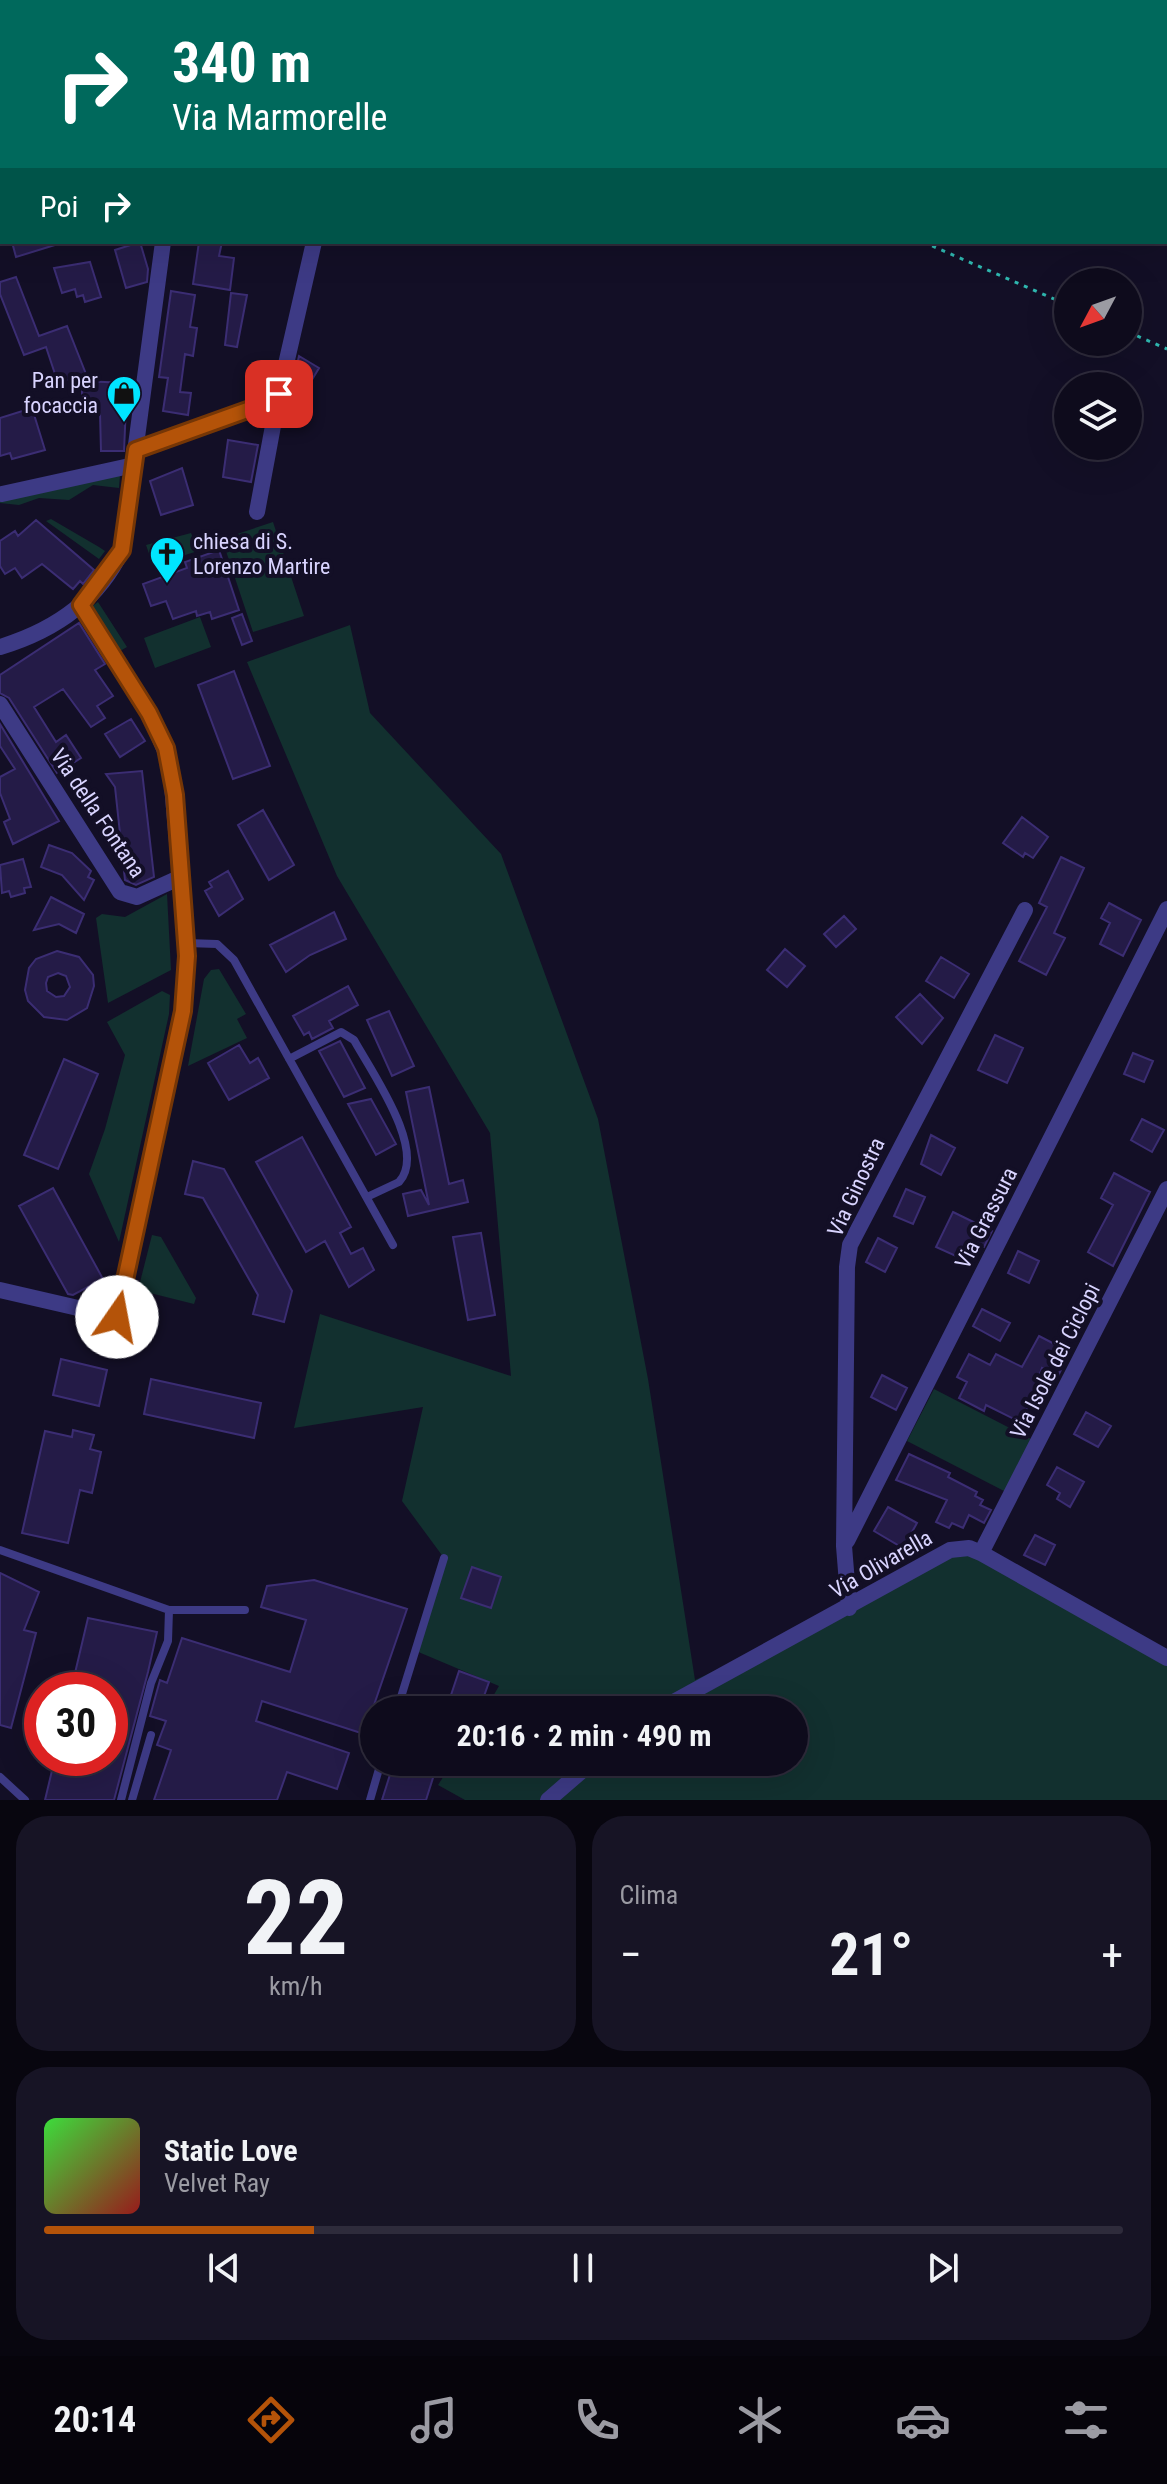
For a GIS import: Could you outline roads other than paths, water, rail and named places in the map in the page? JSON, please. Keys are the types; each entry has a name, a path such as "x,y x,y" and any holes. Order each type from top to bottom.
{"street":[{"path":"0,647 62,620 81,605 122,550 163,244"},
{"path":"257,512 278,399 314,244"},
{"path":"2,494 135,457 179,435 278,399"},
{"path":"0,1290 117,1317 183,1011 186,943 174,785 166,748 149,713 81,605"},
{"name":"Via della Fontana","path":"0,704 120,892 137,897 181,877"},
{"name":"Via Grassura","path":"844,1546 1167,909"},
{"name":"Via Ginostra","path":"849,1608 844,1546 847,1267 850,1245 1025,910"},
{"name":"Via Isole dei Ciclopi","path":"981,1553 1167,1189"},
{"name":"Via Olivarella","path":"685,1696 950,1550 969,1548 981,1553"},
{"path":"981,1553 1167,1658"},
{"path":"548,1800 576,1776"}],"lane":[{"path":"186,943 211,943 228,952 393,1245"},
{"path":"289,1059 341,1032 354,1040 400,1123 407,1162 399,1182 367,1197"},
{"path":"0,1550 169,1610 245,1610"},
{"path":"401,1696 444,1558"},
{"path":"121,1800 151,1683 168,1641 169,1610"},
{"path":"132,1800 151,1735"},
{"path":"370,1800 377,1776"},
{"path":"0,1777 25,1800"}],"place":[{"name":"Pan per focaccia","path":"124,424"},
{"name":"chiesa di S. Lorenzo Martire","path":"167,585"}]}
